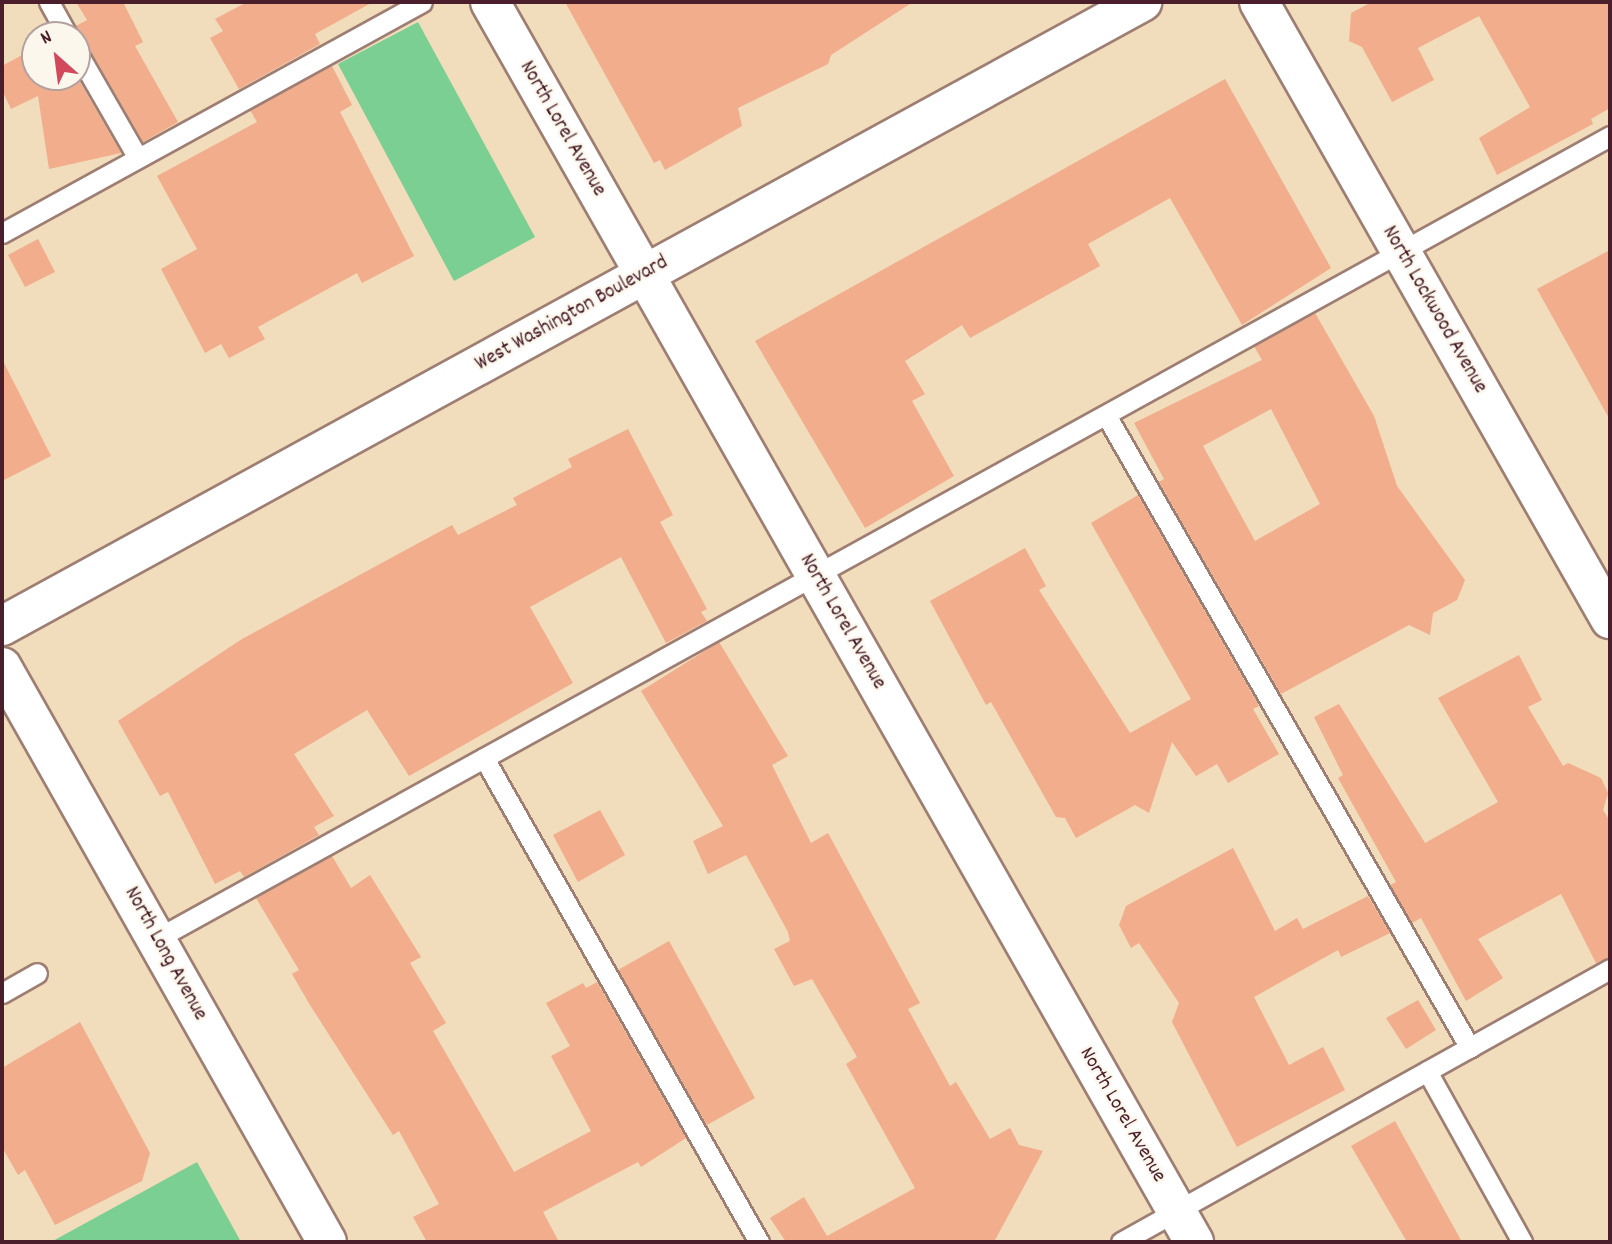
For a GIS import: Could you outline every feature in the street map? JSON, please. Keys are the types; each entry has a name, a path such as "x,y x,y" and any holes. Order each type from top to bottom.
{"street":[{"name":"North Lorel Avenue","path":"489,2 1186,1227"},
{"name":"West Washington Boulevard","path":"2,626 1142,2"},
{"name":"North Lockwood Avenue","path":"1259,2 1610,619"},
{"name":"North Long Avenue","path":"2,667 327,1242"}],"lane":[{"path":"48,2 60,21"},
{"path":"2,233 422,2"},
{"path":"91,76 138,158"},
{"path":"156,939 1610,136"},
{"path":"1106,415 1469,1048"},
{"path":"484,758 759,1242"},
{"path":"1121,1242 1186,1227 1427,1071 1610,969"},
{"path":"2,993 37,973"},
{"path":"1427,1071 1522,1242"}],"green space":[{"path":"418,22 535,237 454,281 338,64"},
{"path":"197,1162 241,1242 51,1242"}],"building":[{"path":"76,2 123,2 143,42 135,46 178,122 143,142 91,51 91,21 87,20"},
{"path":"247,2 373,2 315,34 320,44 239,89 210,38 223,31 215,19"},
{"path":"565,2 913,2 831,55 828,64 738,108 742,126 665,170 660,160 654,163"},
{"path":"1372,2 1610,2 1610,108 1591,119 1593,124 1497,175 1479,138 1530,107 1479,16 1418,48 1434,80 1392,102 1362,47 1349,41 1351,13"},
{"path":"21,56 21,91 85,91 121,153 49,169 38,96 11,109 2,90 2,66"},
{"path":"332,66 352,105 340,112 414,256 362,283 357,273 258,327 265,339 229,358 221,344 205,353 161,269 197,249 157,176 257,122 250,110"},
{"path":"1225,79 1331,268 1242,325 1170,198 1088,244 1100,266 970,338 962,325 905,361 925,394 912,401 954,476 865,528 755,341"},
{"path":"38,239 55,272 25,287 8,255"},
{"path":"1610,250 1610,420 1537,289"},
{"path":"1315,313 1374,416 1397,486 1465,580 1457,600 1433,613 1430,635 1409,625 1281,694 1159,482 1164,479 1134,423 1262,360 1254,346","holes":["1271,409 1320,504 1255,541 1203,446"]},
{"path":"2,359 51,456 2,481"},
{"path":"628,429 673,515 660,522 707,609 701,612 707,621 666,643 621,557 530,607 573,683 409,776 367,710 294,754 334,816 314,827 319,835 244,877 240,871 215,884 168,792 160,796 118,721 242,639 389,559 452,525 458,535 517,505 513,498 572,467 568,459"},
{"path":"1138,495 1259,706 1253,709 1279,754 1228,783 1217,764 1196,776 1172,742 1149,813 1135,805 1076,838 1065,818 1056,817 991,702 986,705 930,601 1025,548 1046,586 1039,590 1130,733 1191,699 1091,523"},
{"path":"719,642 788,756 772,765 811,843 828,833 920,1003 908,1009 950,1086 956,1082 990,1139 1010,1128 1019,1145 1043,1151 994,1242 786,1242 770,1218 804,1197 827,1236 915,1188 846,1064 857,1057 812,979 794,986 774,949 790,941 788,932 746,855 708,874 693,841 723,826 641,691"},
{"path":"1519,655 1542,700 1528,707 1563,766 1568,763 1601,778 1608,793 1603,810 1610,821 1610,957 1596,963 1561,894 1478,939 1503,978 1466,1001 1421,918 1412,923 1390,885 1396,882 1338,778 1343,775 1314,717 1339,704 1425,843 1498,802 1438,698"},
{"path":"600,810 625,855 578,882 553,835"},
{"path":"1233,848 1275,931 1297,918 1303,929 1368,896 1390,933 1341,957 1338,950 1254,997 1289,1065 1323,1047 1345,1090 1237,1147 1172,1022 1179,1003 1139,943 1131,948 1119,925 1126,906"},
{"path":"332,856 351,888 370,875 421,957 410,963 446,1023 433,1031 514,1172 591,1131 551,1056 570,1046 546,1003 583,983 586,988 597,982 686,1138 641,1167 638,1162 543,1212 559,1242 427,1242 413,1217 439,1204 399,1131 393,1135 310,1005 292,974 299,970 256,898"},
{"path":"669,941 755,1098 707,1125 618,970"},
{"path":"1418,1000 1436,1030 1406,1049 1386,1018"},
{"path":"80,1022 150,1153 142,1181 55,1225 25,1170 18,1175 2,1147 2,1068"},
{"path":"1395,1121 1462,1242 1407,1242 1351,1146"}]}
